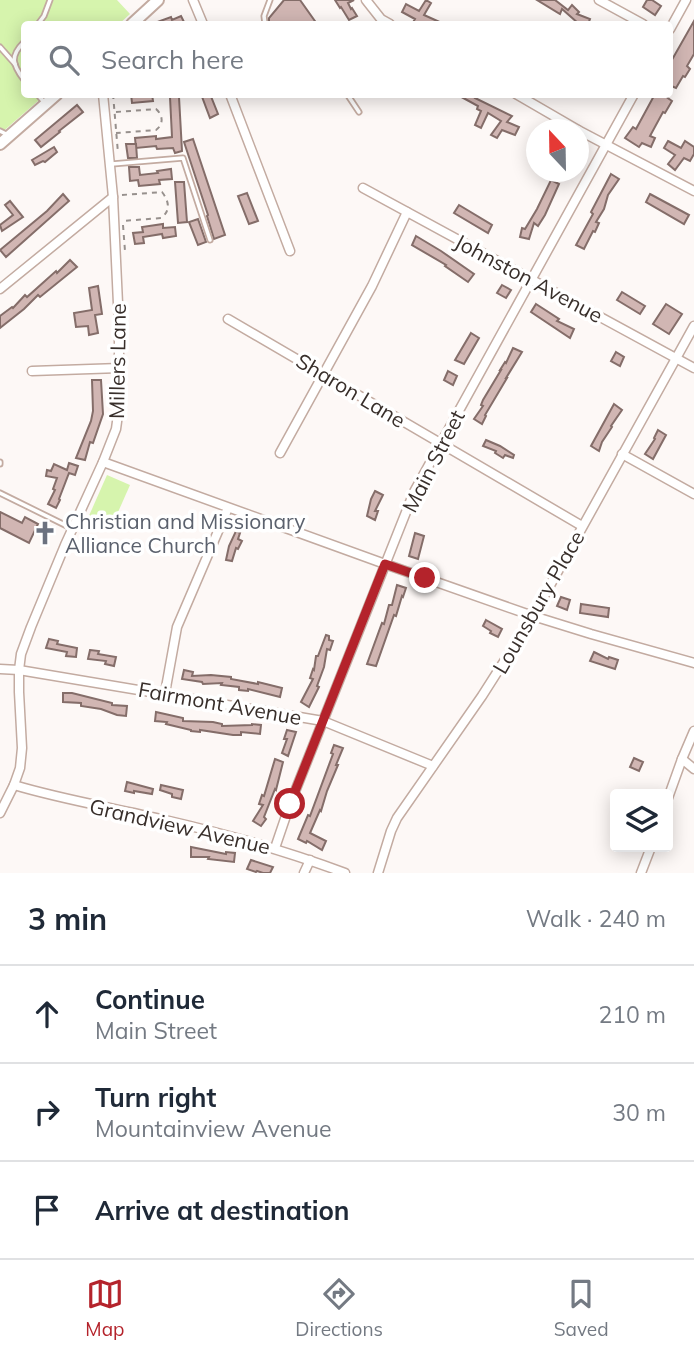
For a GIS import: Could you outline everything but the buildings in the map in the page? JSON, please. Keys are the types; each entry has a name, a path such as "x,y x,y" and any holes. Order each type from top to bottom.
{"street":[{"path":"135,21 158,0"},
{"path":"193,0 202,21"},
{"path":"366,0 385,21"},
{"path":"599,0 638,21"},
{"path":"673,24 686,0"},
{"path":"0,144 5,134 53,98"},
{"name":"Millers Lane","path":"0,813 20,768 21,654 116,429 120,368 117,196 110,164 103,98"},
{"path":"232,98 290,251"},
{"path":"523,98 559,119"},
{"name":"Main Street","path":"275,848 411,498 632,98"},
{"path":"589,136 694,191"},
{"name":"Johnston Avenue","path":"363,188 694,368"},
{"path":"0,289 117,196"},
{"path":"280,453 372,286 407,212"},
{"name":"Sharon Lane","path":"228,319 582,526"},
{"name":"Lounsbury Place","path":"379,873 397,818 482,696 533,616 694,326"},
{"path":"33,371 120,368"},
{"path":"622,454 694,494"},
{"path":"103,462 533,616 694,663"},
{"path":"165,693 177,626 228,508"},
{"name":"Fairmont Avenue","path":"0,669 165,693 323,721 433,766"},
{"path":"671,789 694,731"},
{"path":"682,759 694,769"},
{"name":"Grandview Avenue","path":"14,785 52,797 166,820 275,848 345,873"},
{"path":"641,873 649,852"},
{"path":"304,873 310,860"}],"lane":[{"path":"40,21 50,0"},
{"path":"265,21 270,0"},
{"path":"15,64 16,50 21,45"},
{"path":"0,47 21,75"},
{"path":"40,98 46,105"},
{"path":"349,98 359,112"},
{"path":"110,164 183,158 210,240"},
{"path":"0,493 72,529"}],"path":[{"path":"114,113 156,109 162,120 156,130 116,133"},
{"path":"117,196 162,192 167,197 168,210 161,218 123,221"}],"green space":[{"path":"0,0 117,0 130,14 122,21 21,21 21,98 42,98 0,134"},
{"path":"107,475 130,485 111,528 88,518"}],"place":[{"name":"Christian and Missionary Alliance Church","path":"45,533"}],"route":[{"path":"290,804 385,564 425,578"}]}
